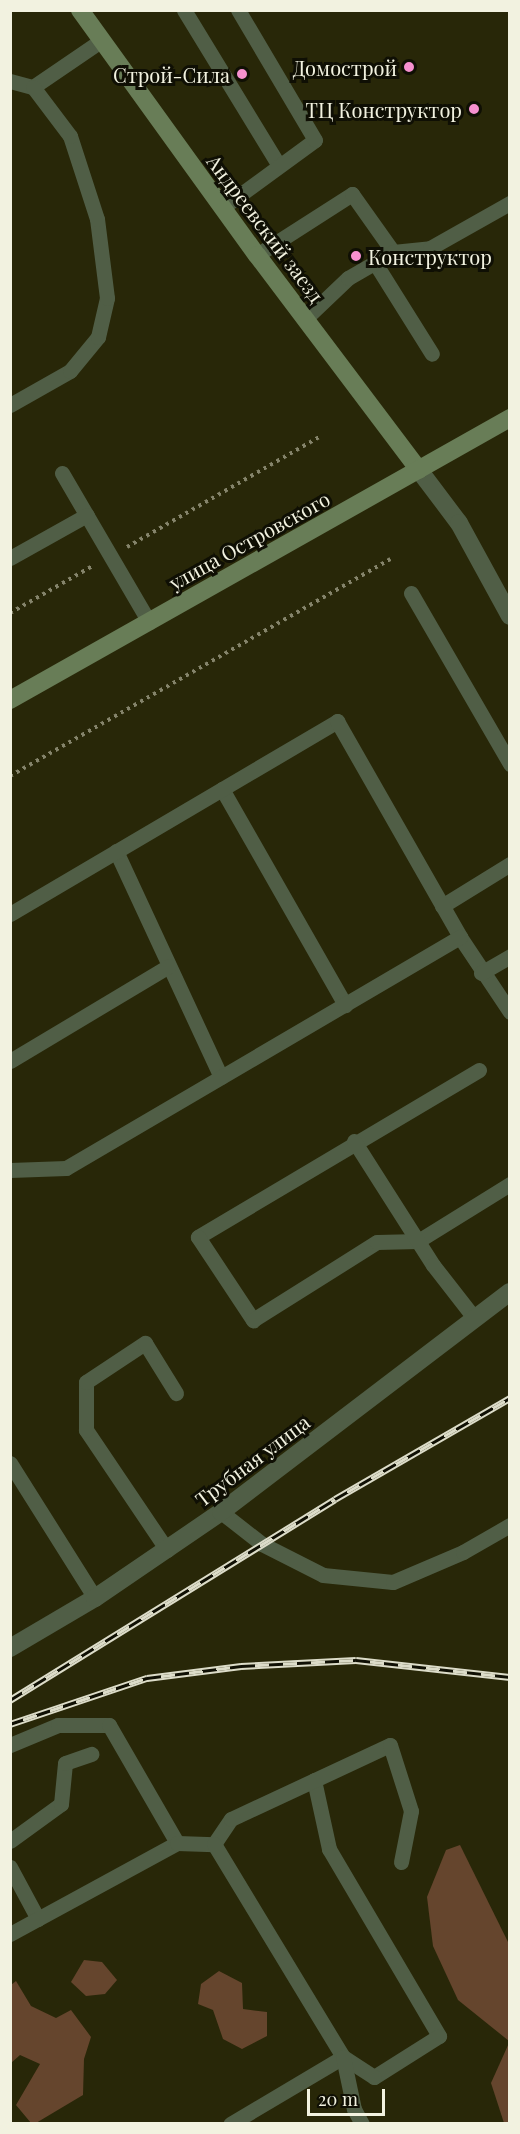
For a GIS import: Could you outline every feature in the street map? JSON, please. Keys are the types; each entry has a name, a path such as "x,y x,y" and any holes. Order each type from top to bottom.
{"street":[{"name":"Андреевский заезд","path":"81,11 222,208 419,470"},
{"name":"улица Островского","path":"10,700 510,418"},
{"path":"419,470 459,523 510,616"},
{"name":"Трубная улица","path":"10,1648 95,1598 221,1512 510,1292"}],"lane":[{"path":"184,10 278,165"},
{"path":"222,208 315,140 238,10"},
{"path":"33,87 102,40"},
{"path":"10,81 33,87 70,136 97,219 107,298 98,337 70,371 10,405"},
{"path":"257,255 352,194 393,252"},
{"path":"306,318 348,278 393,252 430,248 510,203"},
{"path":"375,263 432,354"},
{"path":"62,473 149,622"},
{"path":"10,558 87,515"},
{"path":"411,593 510,764"},
{"path":"10,914 337,721 460,938 481,973 510,1012"},
{"path":"222,789 345,1005"},
{"path":"116,851 221,1077"},
{"path":"442,906 510,864"},
{"path":"10,1170 66,1168 460,938"},
{"path":"481,973 510,956"},
{"path":"10,1061 169,966"},
{"path":"479,1070 354,1141 198,1237 253,1320 377,1242 418,1241 510,1185"},
{"path":"354,1141 418,1241 475,1319"},
{"path":"167,1550 86,1430 86,1382 145,1343 176,1393"},
{"path":"10,1463 95,1598"},
{"path":"221,1512 262,1545 323,1575 393,1582 463,1552 510,1525"},
{"path":"10,1745 58,1725 108,1725 177,1843"},
{"path":"214,1844 231,1819 390,1745 411,1811 401,1862"},
{"path":"10,1841 61,1804 65,1763 91,1754"},
{"path":"314,1780 328,1849 439,2036 374,2077 343,2057"},
{"path":"10,1934 177,1843 214,1844"},
{"path":"214,1844 343,2057 354,2109 362,2124"},
{"path":"10,1867 38,1919"},
{"path":"230,2124 343,2057"}],"path":[{"path":"10,613 319,438"},
{"path":"10,776 391,559"}],"shaded area":[{"path":"460,1845 509,1944 509,2041 458,2000 433,1946 427,1897 446,1850"},
{"path":"84,1960 102,1962 117,1980 105,1994 86,1996 71,1982"},
{"path":"219,1971 242,1983 243,2009 267,2012 267,2036 242,2049 223,2039 213,2010 198,2004 201,1984"},
{"path":"16,1981 31,2006 56,2018 71,2010 91,2037 84,2059 83,2095 36,2123 31,2123 16,2105 40,2064 20,2055 11,2063 11,1985"},
{"path":"509,2043 509,2123 504,2123 491,2083"}],"railway":[{"path":"10,1700 335,1499 510,1398"},
{"path":"10,1724 147,1678 241,1666 356,1660 510,1677"}],"place":[{"name":"Домострой","path":"409,67"},
{"name":"Строй-Сила","path":"242,74"},
{"name":"ТЦ Конструктор","path":"474,109"},
{"name":"Конструктор","path":"356,256"}]}
